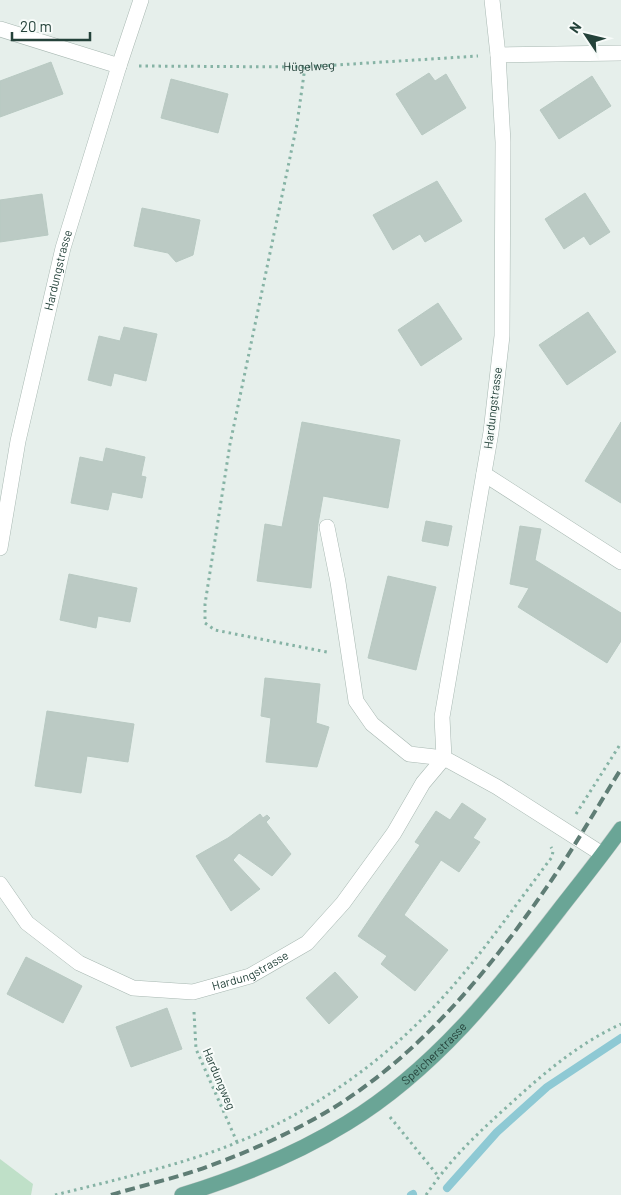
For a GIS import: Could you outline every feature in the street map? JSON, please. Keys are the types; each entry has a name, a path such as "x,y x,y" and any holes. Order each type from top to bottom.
{"main road":[{"name":"Speicherstrasse","path":"182,1195 270,1164 314,1142 379,1101 431,1058 489,998 621,829"}],"street":[{"name":"Hardungstrasse","path":"0,548 18,441 63,248 141,0"},
{"name":"Hardungstrasse","path":"0,884 27,923 79,963 133,988 193,992 250,976 307,944 344,903 394,833 423,783 444,758 442,718 491,432 502,336 502,142 498,55 492,0"},
{"path":"0,29 119,66"},
{"path":"498,55 621,53"},
{"path":"484,474 621,562"},
{"path":"327,527 338,582 356,701 372,724 409,754 444,758 497,787 602,854"}],"path":[{"name":"Hügelweg","path":"138,66 305,67 479,56"},
{"path":"305,67 297,124 230,444 205,604 205,623 215,630 330,653"},
{"path":"574,818 621,743"},
{"path":"55,1195 209,1153 285,1120 343,1086 385,1054 423,1019 467,969 552,857 551,844"},
{"name":"Hardungweg","path":"193,992 196,1049 237,1142"},
{"path":"426,1195 439,1176 467,1143 550,1067 607,1030 621,1024"},
{"path":"379,1101 439,1176"}],"green space":[{"path":"0,1159 33,1184 31,1195 0,1195"}],"building":[{"path":"51,62 63,94 0,117 0,81"},
{"path":"429,73 435,81 446,74 466,108 422,135 396,94"},
{"path":"592,76 611,106 559,139 540,110"},
{"path":"171,79 228,94 218,133 161,118"},
{"path":"437,181 462,221 425,242 420,234 393,250 373,215"},
{"path":"585,193 610,232 590,245 584,236 564,249 545,219"},
{"path":"42,194 48,235 0,242 0,200"},
{"path":"142,208 200,220 193,255 176,262 168,253 134,246"},
{"path":"438,303 462,339 421,366 398,330"},
{"path":"588,312 616,352 567,385 539,345"},
{"path":"124,327 157,334 146,381 114,373 111,386 88,380 99,336 120,341"},
{"path":"302,422 400,440 388,508 323,496 311,588 257,581 265,524 282,527"},
{"path":"621,422 621,503 585,481"},
{"path":"106,448 145,457 141,476 146,477 142,498 112,492 108,510 71,503 80,457 103,462"},
{"path":"426,521 452,526 448,546 422,541"},
{"path":"520,526 541,529 535,560 621,613 621,641 607,663 518,607 529,588 510,584"},
{"path":"69,574 137,588 130,622 98,616 96,628 60,620"},
{"path":"388,576 436,587 416,670 368,658"},
{"path":"265,678 320,684 316,723 329,727 317,767 266,762 271,718 261,716"},
{"path":"47,711 134,724 128,762 87,756 81,793 35,786"},
{"path":"462,803 486,819 473,838 480,842 459,872 441,860 404,915 448,950 415,991 381,964 387,956 358,936 420,845 415,842 436,811 450,820"},
{"path":"260,814 263,818 267,815 270,818 266,822 291,854 272,876 239,853 233,860 260,889 231,911 196,856 228,838"},
{"path":"26,957 82,986 63,1023 7,994"},
{"path":"335,972 358,997 329,1024 306,998"},
{"path":"167,1008 182,1049 131,1067 116,1027"}],"waterway":[{"path":"447,1188 497,1132 547,1087 621,1038"}],"railway":[{"path":"111,1195 197,1170 236,1156 290,1132 352,1096 386,1070 449,1011 505,944 564,862 621,769"}]}
